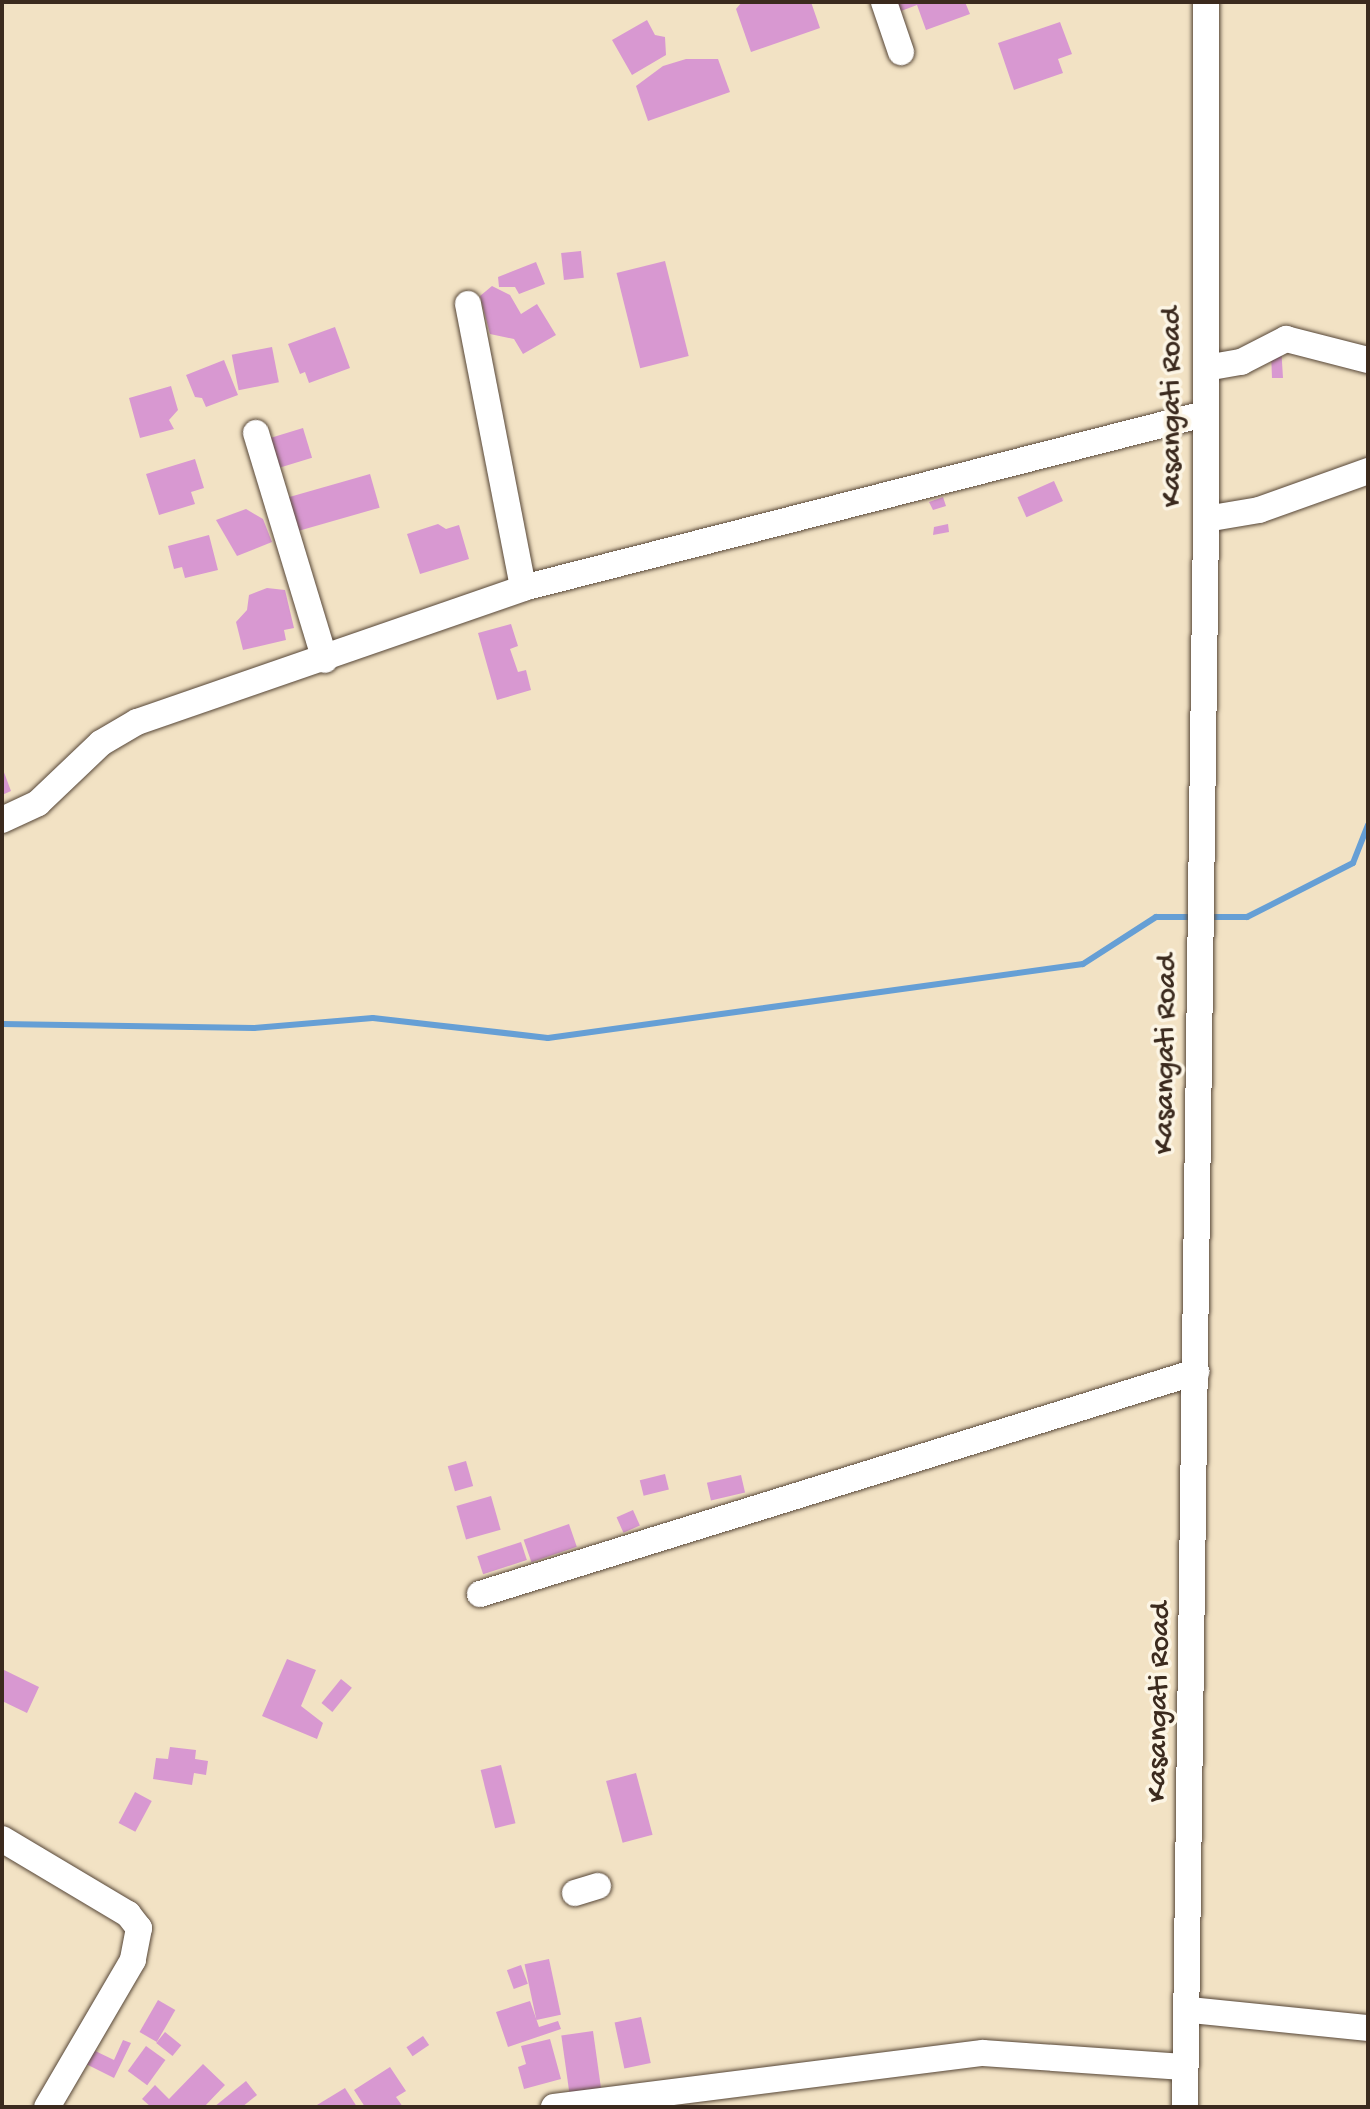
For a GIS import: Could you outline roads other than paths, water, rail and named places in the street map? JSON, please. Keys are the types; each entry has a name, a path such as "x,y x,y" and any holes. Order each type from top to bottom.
{"street":[{"path":"884,2 901,52"},
{"name":"Kasangati Road","path":"1185,2107 1184,2067 1190,2010 1206,519 1206,2"},
{"path":"468,304 523,588"},
{"path":"1206,368 1241,362 1286,339 1368,360"},
{"path":"2,820 38,803 101,743 127,727 523,588 1204,414"},
{"path":"256,433 325,660"},
{"path":"1206,519 1259,510 1368,471"},
{"path":"480,1594 1196,1372"},
{"path":"2,1839 128,1914 139,1928 133,1960 47,2107"},
{"path":"1190,2010 1368,2028"},
{"path":"554,2107 969,2054 1184,2067"}],"waterway":[{"path":"1209,917 1247,917 1353,863 1368,825"},
{"path":"2,1024 254,1028 373,1018 548,1038 1083,964 1156,917 1194,917"}]}
